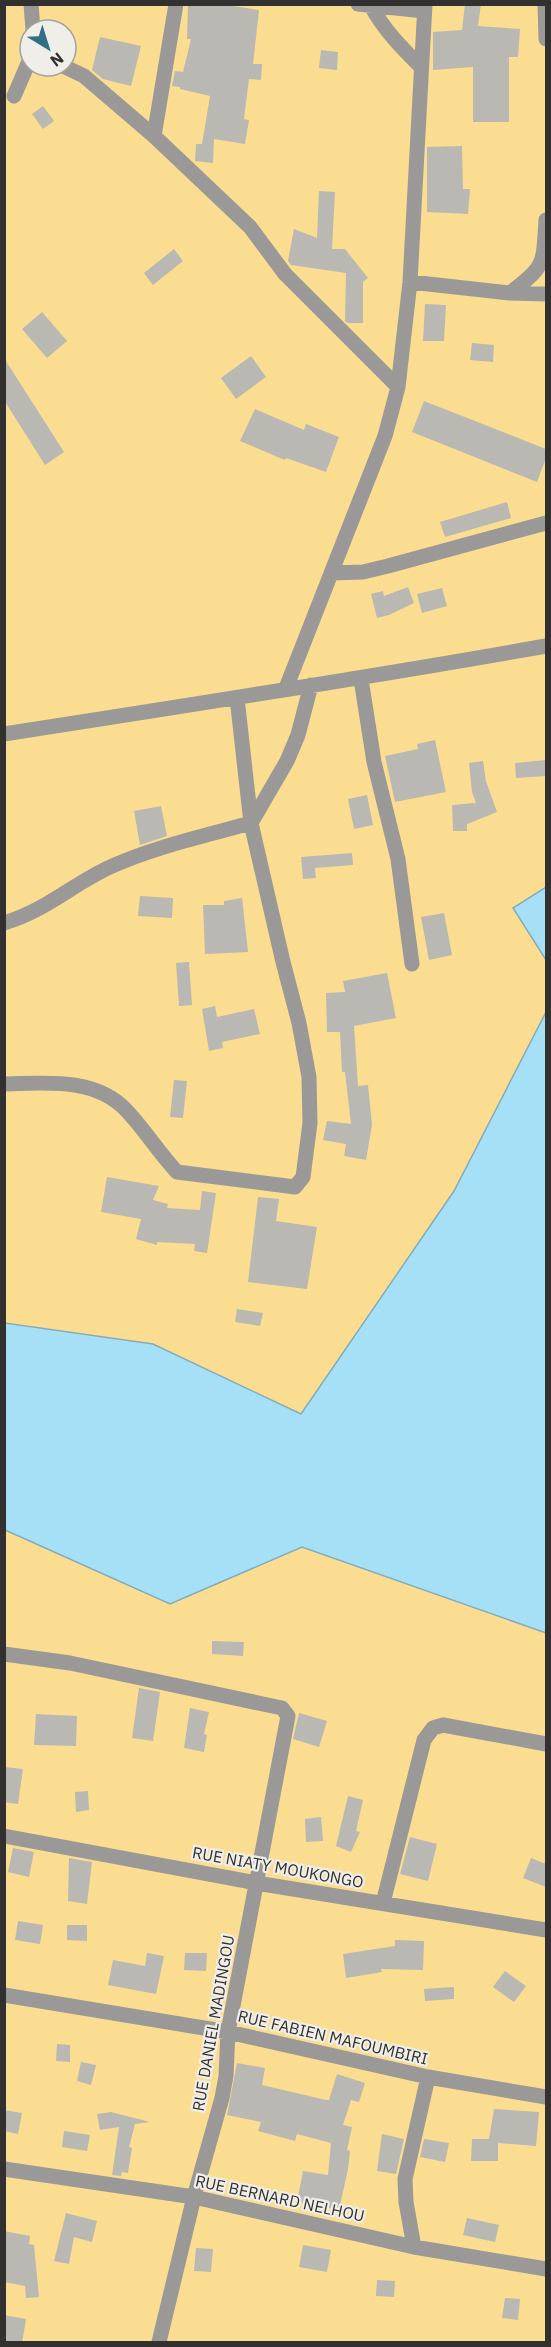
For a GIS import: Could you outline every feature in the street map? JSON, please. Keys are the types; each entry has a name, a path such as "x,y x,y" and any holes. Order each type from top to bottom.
{"street":[{"path":"154,136 176,4"},
{"path":"545,4 546,39"},
{"path":"286,688 385,436 398,387 410,282 424,8 365,5"},
{"path":"365,5 393,39 421,67"},
{"path":"78,73 154,136 250,226 285,274 398,387"},
{"path":"14,96 22,78"},
{"path":"510,293 535,273 540,266 546,220"},
{"path":"410,282 510,293 546,294"},
{"path":"331,573 363,572 546,523"},
{"path":"4,734 237,698 286,688 361,679 546,646"},
{"path":"361,679 374,762 398,859 412,964"},
{"path":"4,923 49,905 94,875 111,867 251,822 287,760 298,735 311,685"},
{"path":"4,1084 48,1083 93,1088 108,1095 126,1109 177,1172 295,1187 300,1182 303,1177 310,1123 309,1077 299,1023 251,822 237,698"},
{"name":"RUE DANIEL MADINGOU","path":"4,1654 70,1663 282,1707 288,1716 228,2032 226,2076 222,2098 194,2197 159,2343"},
{"path":"383,1903 424,1740 428,1733 443,1725 546,1744"},
{"name":"RUE NIATY MOUKONGO","path":"4,1836 256,1883 546,1930"},
{"name":"RUE FABIEN MAFOUMBIRI","path":"4,1995 228,2032 428,2077 546,2097"},
{"path":"414,2247 406,2202 405,2179 428,2077"},
{"name":"RUE BERNARD NELHOU","path":"4,2169 194,2197 414,2247 546,2269"}],"shaded area":[{"path":"5,5 546,5 546,2342 5,2342"}],"water":[{"path":"546,887 546,960 513,908"},
{"path":"546,1012 546,1633 302,1547 170,1604 5,1530 5,1323 153,1344 301,1414 454,1191"}],"building":[{"path":"188,4 220,4 259,10 253,64 262,64 261,80 249,79 244,119 249,120 245,144 214,139 213,163 195,161 196,144 202,144 210,96 172,86 175,71 183,72 191,39 187,39"},
{"path":"465,4 481,4 478,26 520,29 518,57 509,57 509,122 473,122 473,67 433,70 433,32 462,30"},
{"path":"100,37 141,46 131,86 103,79 92,70"},
{"path":"321,50 338,52 337,70 319,68"},
{"path":"43,106 54,121 43,129 32,114"},
{"path":"462,146 463,189 470,189 468,214 427,212 427,147"},
{"path":"319,191 335,192 332,249 345,249 368,278 363,282 363,323 345,321 346,273 291,265 288,261 294,229 317,238"},
{"path":"174,249 183,261 153,285 144,273"},
{"path":"425,304 446,305 444,341 423,341"},
{"path":"42,312 67,341 47,358 22,329"},
{"path":"472,343 494,345 493,362 470,360"},
{"path":"251,356 266,377 236,399 221,378"},
{"path":"4,358 64,452 45,465 4,400"},
{"path":"424,401 546,449 546,458 537,482 412,432"},
{"path":"255,409 304,430 306,424 339,437 326,472 286,458 285,460 240,441"},
{"path":"507,502 511,518 445,537 440,522"},
{"path":"408,587 414,603 377,618 371,594 383,591 384,596"},
{"path":"442,588 447,606 422,613 417,594"},
{"path":"435,740 446,792 395,802 385,756 418,749 417,744"},
{"path":"546,760 546,776 516,778 515,763"},
{"path":"483,761 486,781 497,812 467,824 467,831 453,831 452,805 476,803 472,792 469,763"},
{"path":"367,795 373,825 354,829 348,799"},
{"path":"161,806 167,836 140,845 134,811"},
{"path":"352,853 353,865 315,868 316,878 303,879 301,857"},
{"path":"140,896 173,898 172,918 138,916"},
{"path":"242,898 248,952 205,954 203,905 224,905 224,901"},
{"path":"444,913 452,955 429,960 421,917"},
{"path":"189,962 192,1005 179,1006 176,963"},
{"path":"387,973 396,1018 354,1026 358,1086 368,1085 372,1125 366,1160 344,1156 346,1144 323,1140 327,1121 351,1124 345,1072 342,1072 340,1032 327,1032 326,993 345,992 343,981"},
{"path":"215,1006 217,1017 254,1009 260,1034 222,1042 223,1048 209,1051 202,1009"},
{"path":"174,1080 187,1081 183,1118 170,1117"},
{"path":"107,1177 159,1186 153,1200 168,1204 167,1208 200,1210 202,1191 216,1193 207,1253 194,1251 195,1244 157,1242 157,1245 136,1239 141,1219 101,1212"},
{"path":"258,1197 279,1199 276,1221 317,1227 307,1289 248,1282"},
{"path":"237,1309 263,1313 260,1326 235,1322"},
{"path":"212,1641 244,1642 243,1656 212,1654"},
{"path":"139,1688 160,1692 153,1741 132,1738"},
{"path":"190,1708 209,1712 204,1734 207,1735 204,1752 184,1748"},
{"path":"299,1713 327,1721 319,1747 293,1739"},
{"path":"36,1714 77,1716 76,1746 34,1745"},
{"path":"4,1767 23,1769 18,1804 4,1802"},
{"path":"88,1791 89,1810 76,1812 75,1792"},
{"path":"348,1796 363,1800 356,1831 360,1832 351,1852 336,1846"},
{"path":"321,1817 323,1841 306,1842 305,1819"},
{"path":"410,1837 437,1844 428,1881 400,1874"},
{"path":"13,1848 34,1852 29,1877 8,1872"},
{"path":"69,1858 92,1862 87,1904 68,1901"},
{"path":"531,1858 546,1864 546,1887 523,1878"},
{"path":"18,1921 43,1925 40,1944 15,1940"},
{"path":"67,1925 87,1925 87,1941 67,1940"},
{"path":"395,1940 424,1941 423,1970 381,1969 382,1972 346,1978 343,1954 395,1946"},
{"path":"147,1953 164,1956 156,1994 108,1985 113,1960 145,1966"},
{"path":"185,1953 207,1953 206,1971 184,1970"},
{"path":"505,1971 526,1986 514,2002 493,1987"},
{"path":"454,1987 454,1999 425,2001 424,1989"},
{"path":"57,2044 70,2045 70,2062 56,2061"},
{"path":"81,2062 96,2065 91,2085 77,2081"},
{"path":"237,2063 265,2068 262,2085 326,2100 329,2100 337,2074 365,2083 359,2102 351,2100 343,2125 352,2127 347,2150 350,2151 348,2169 339,2210 297,2202 303,2171 328,2175 331,2143 297,2134 295,2141 258,2131 261,2122 227,2115"},
{"path":"494,2109 539,2112 536,2146 498,2143 498,2161 471,2161 472,2139 489,2139"},
{"path":"4,2110 22,2113 18,2134 4,2131"},
{"path":"111,2112 150,2122 135,2124 129,2147 132,2148 128,2173 122,2172 121,2176 112,2175 119,2127 100,2130 97,2114"},
{"path":"64,2131 90,2135 87,2151 62,2147"},
{"path":"382,2134 404,2139 396,2174 377,2171"},
{"path":"424,2139 449,2143 445,2162 420,2157"},
{"path":"66,2213 97,2221 92,2242 74,2237 69,2264 54,2261"},
{"path":"467,2218 499,2225 495,2242 463,2235"},
{"path":"4,2231 30,2236 29,2244 34,2245 39,2297 26,2298 25,2286 4,2282"},
{"path":"303,2245 331,2250 327,2272 299,2267"},
{"path":"196,2248 213,2249 211,2272 194,2271"},
{"path":"377,2280 395,2281 394,2297 376,2296"},
{"path":"505,2298 520,2299 518,2320 502,2318"},
{"path":"4,2315 26,2319 22,2343 4,2341"}]}
